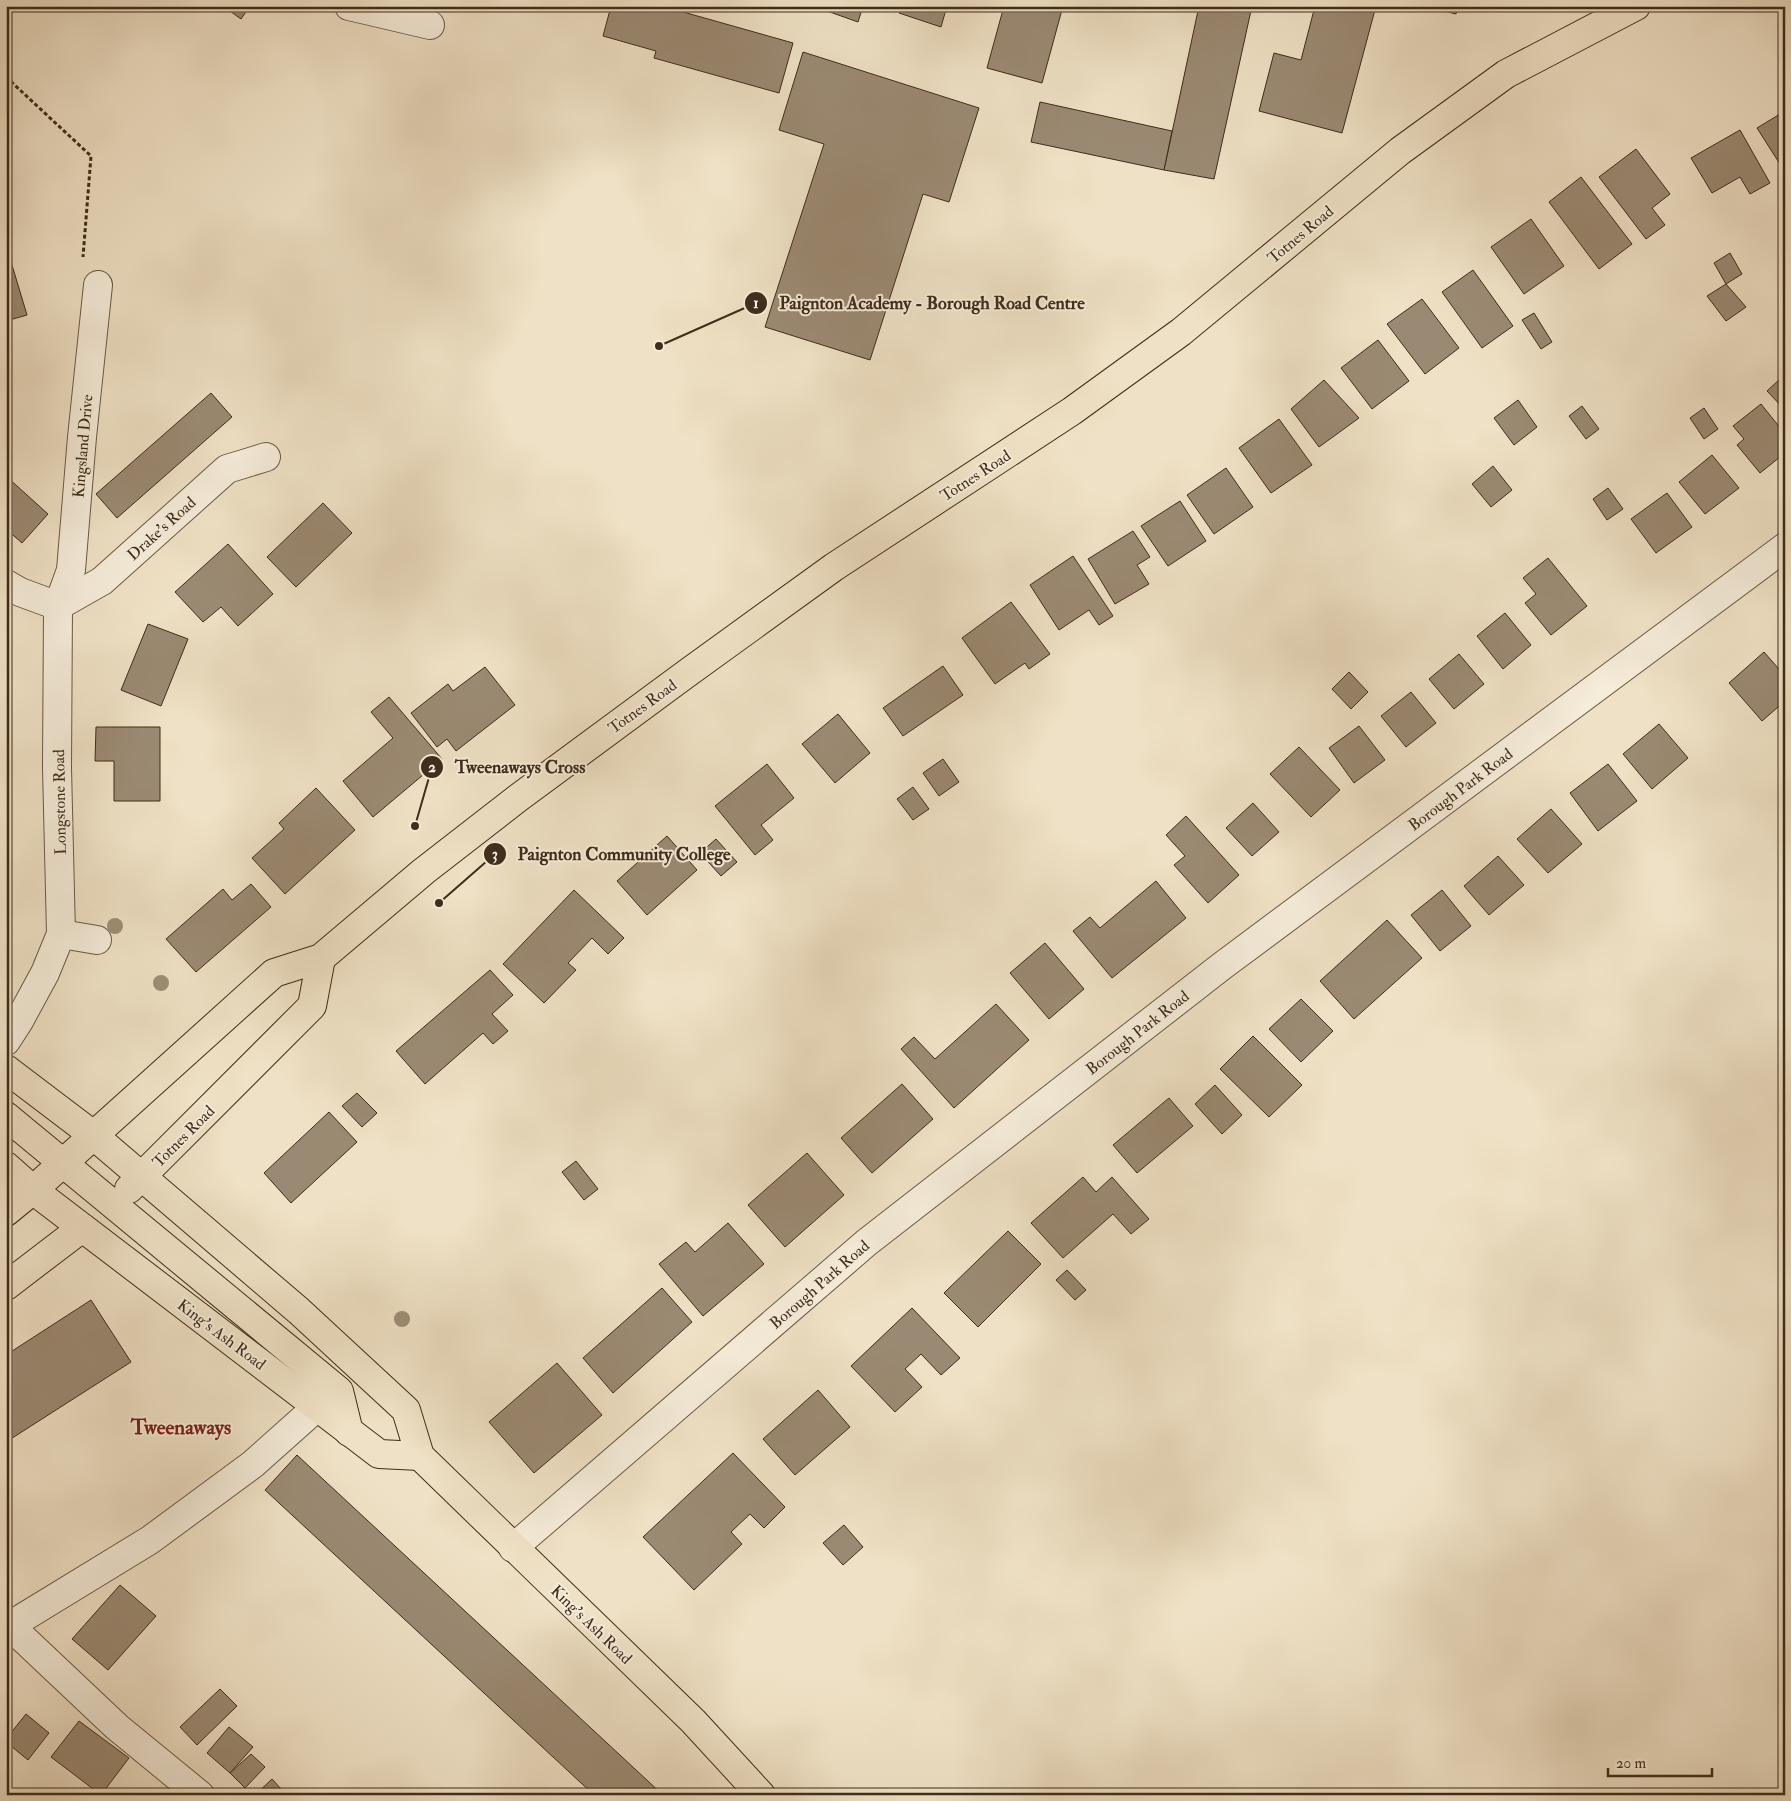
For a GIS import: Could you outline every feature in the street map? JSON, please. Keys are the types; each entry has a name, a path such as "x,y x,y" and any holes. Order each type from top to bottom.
{"main road":[{"name":"Totnes Road","path":"6,1212 33,1190 274,973 322,958 424,871 495,816 834,566 1072,411 1181,332 1400,151 1506,74 1633,7"},
{"name":"Totnes Road","path":"6,1286 82,1228 143,1177 312,1006 322,958"},
{"name":"King's Ash Road","path":"6,1069 93,1135 143,1177 299,1310 406,1410 420,1456 692,1721 761,1795"},
{"path":"6,1116 339,1391 349,1432"},
{"name":"King's Ash Road","path":"6,1166 33,1190 82,1228 379,1454 420,1456"}],"street":[{"path":"349,6 430,25"},
{"name":"Kingsland Drive","path":"58,606 71,570 82,437 98,285"},
{"name":"Drake's Road","path":"58,606 102,581 227,469 266,457"},
{"name":"Borough Park Road","path":"513,1548 874,1237 1222,966 1785,547"},
{"path":"6,584 20,592 58,606"},
{"name":"Longstone Road","path":"6,1041 45,972 61,934 58,606"},
{"path":"61,934 97,940"},
{"path":"200,1795 117,1727 8,1627 150,1540 253,1464 318,1406"}],"path":[{"path":"6,10 12,6"},
{"path":"6,77 90,156 81,280 98,285"}],"building":[{"path":"223,6 250,6 241,19"},
{"path":"611,6 662,6 793,43 779,93 654,58 656,51 603,36"},
{"path":"813,6 863,6 858,22"},
{"path":"902,6 947,6 941,27 899,13"},
{"path":"1004,6 1063,6 1042,83 987,68"},
{"path":"1199,6 1252,6 1214,179 1164,170"},
{"path":"1315,6 1376,6 1342,133 1259,111 1274,53 1301,60"},
{"path":"1424,6 1458,6 1456,14"},
{"path":"803,52 979,108 949,202 923,194 870,360 765,327 824,144 779,130"},
{"path":"1040,102 1172,131 1164,170 1031,142"},
{"path":"1785,111 1785,172 1757,128"},
{"path":"1740,130 1770,183 1750,194 1740,177 1712,193 1691,158"},
{"path":"1636,149 1670,194 1652,208 1665,225 1646,239 1599,177"},
{"path":"1581,177 1632,244 1599,269 1549,202"},
{"path":"1531,219 1564,266 1524,294 1491,247"},
{"path":"6,245 27,315 6,321"},
{"path":"1730,253 1742,274 1726,284 1714,263"},
{"path":"1473,270 1513,326 1482,348 1442,292"},
{"path":"1726,284 1746,307 1726,321 1707,296"},
{"path":"1422,299 1459,348 1425,374 1387,324"},
{"path":"1534,313 1552,342 1541,349 1522,320"},
{"path":"1378,340 1409,381 1372,409 1341,368"},
{"path":"1781,378 1785,382 1785,410 1767,391"},
{"path":"1324,380 1359,418 1319,447 1291,409"},
{"path":"211,393 232,417 117,518 96,494"},
{"path":"1518,400 1537,427 1514,445 1494,418"},
{"path":"1761,404 1785,434 1785,453 1760,473 1737,445 1744,439 1733,426"},
{"path":"1582,406 1599,429 1586,439 1569,416"},
{"path":"1704,408 1718,429 1704,439 1690,418"},
{"path":"1279,419 1312,465 1271,493 1239,448"},
{"path":"1712,455 1739,488 1705,514 1679,482"},
{"path":"1493,466 1512,490 1491,507 1472,484"},
{"path":"1226,468 1253,507 1214,534 1187,495"},
{"path":"6,476 48,514 22,543 6,529"},
{"path":"1608,488 1623,509 1607,520 1593,499"},
{"path":"1667,493 1692,527 1656,553 1631,519"},
{"path":"1180,501 1206,541 1168,566 1141,526"},
{"path":"323,503 352,533 296,587 267,557"},
{"path":"1133,531 1150,557 1137,565 1149,584 1115,604 1088,559"},
{"path":"228,544 273,594 238,626 221,607 203,622 175,592"},
{"path":"1073,556 1113,616 1099,625 1089,610 1059,630 1030,585"},
{"path":"1548,558 1587,606 1551,635 1525,603 1536,594 1523,578"},
{"path":"1011,602 1050,654 1029,669 1025,663 995,684 962,638"},
{"path":"1505,613 1531,645 1503,669 1477,636"},
{"path":"148,624 188,639 161,706 121,690"},
{"path":"1764,652 1785,676 1785,701 1762,721 1729,683"},
{"path":"1459,654 1484,684 1454,709 1429,679"},
{"path":"943,666 963,695 903,736 883,708"},
{"path":"485,667 515,705 456,751 447,739 437,747 411,713 448,684 453,691"},
{"path":"1349,672 1368,692 1351,709 1332,689"},
{"path":"1411,692 1436,723 1406,747 1381,716"},
{"path":"389,697 442,759 373,817 343,781 393,738 371,712"},
{"path":"838,714 870,753 835,783 802,744"},
{"path":"1659,724 1688,758 1652,789 1623,754"},
{"path":"1359,726 1385,760 1354,783 1329,748"},
{"path":"96,727 160,727 160,801 114,801 114,761 95,761"},
{"path":"1299,747 1340,790 1311,817 1270,774"},
{"path":"943,759 959,782 939,796 923,773"},
{"path":"767,764 794,798 761,825 773,840 755,855 715,806"},
{"path":"1608,764 1637,801 1598,831 1570,793"},
{"path":"913,787 929,809 913,820 897,799"},
{"path":"316,788 355,830 285,894 252,858 284,829 279,823"},
{"path":"1253,803 1279,832 1252,856 1226,828"},
{"path":"1551,809 1582,844 1548,873 1517,839"},
{"path":"1186,816 1239,875 1208,903 1174,865 1185,856 1166,835"},
{"path":"667,836 697,870 647,915 617,881"},
{"path":"716,839 737,862 721,876 700,853"},
{"path":"1498,856 1524,885 1489,915 1464,886"},
{"path":"1156,881 1186,918 1112,978 1073,931 1090,917 1100,928"},
{"path":"251,884 271,907 196,972 166,939 223,889 232,900"},
{"path":"574,890 624,938 608,954 592,938 568,963 576,970 544,1003 503,964"},
{"path":"1442,890 1471,926 1440,951 1411,915"},
{"path":"1387,920 1422,958 1354,1019 1320,981"},
{"path":"1045,943 1084,989 1049,1019 1010,973"},
{"path":"490,970 513,995 492,1014 508,1031 493,1044 483,1033 425,1084 396,1051"},
{"path":"1301,999 1333,1031 1301,1062 1269,1029"},
{"path":"996,1004 1029,1040 954,1108 901,1049 914,1037 935,1059"},
{"path":"1253,1036 1302,1085 1269,1117 1220,1069"},
{"path":"902,1084 933,1119 872,1173 841,1138"},
{"path":"1215,1085 1242,1115 1222,1134 1195,1104"},
{"path":"357,1093 377,1113 362,1127 342,1106"},
{"path":"1169,1098 1193,1126 1137,1173 1113,1145"},
{"path":"329,1112 357,1142 291,1203 264,1173"},
{"path":"807,1153 844,1195 785,1247 748,1205"},
{"path":"576,1161 598,1189 584,1200 562,1172"},
{"path":"1083,1177 1096,1192 1112,1177 1149,1219 1131,1234 1113,1214 1063,1258 1031,1223"},
{"path":"728,1223 764,1264 703,1316 659,1264 686,1242 695,1252"},
{"path":"1008,1231 1041,1264 978,1327 944,1293"},
{"path":"1067,1270 1086,1290 1075,1300 1056,1280"},
{"path":"662,1288 692,1322 613,1393 583,1358"},
{"path":"91,1300 131,1362 6,1442 6,1355"},
{"path":"912,1308 960,1358 941,1375 921,1354 905,1369 922,1387 895,1412 851,1366"},
{"path":"557,1363 602,1415 534,1473 489,1422"},
{"path":"818,1390 850,1427 795,1475 763,1439"},
{"path":"733,1453 785,1507 764,1528 750,1514 731,1532 742,1544 694,1590 643,1537"},
{"path":"297,1455 663,1795 594,1795 265,1490"},
{"path":"844,1525 863,1547 843,1565 823,1543"},
{"path":"120,1585 156,1616 108,1670 72,1639"},
{"path":"220,1689 237,1706 197,1745 180,1727"},
{"path":"26,1714 49,1733 28,1760 6,1742 6,1739"},
{"path":"79,1721 129,1758 101,1795 51,1757"},
{"path":"229,1727 253,1747 230,1773 207,1753"},
{"path":"251,1754 265,1767 245,1788 230,1773"},
{"path":"272,1779 281,1789 275,1795 255,1795"}],"place":[{"name":"Paignton Academy - Borough Road Centre","path":"659,346"},
{"name":"Tweenaways Cross","path":"415,826"},
{"name":"Paignton Community College","path":"439,903"}],"district":[{"name":"Tweenaways","path":"181,1427"}]}
